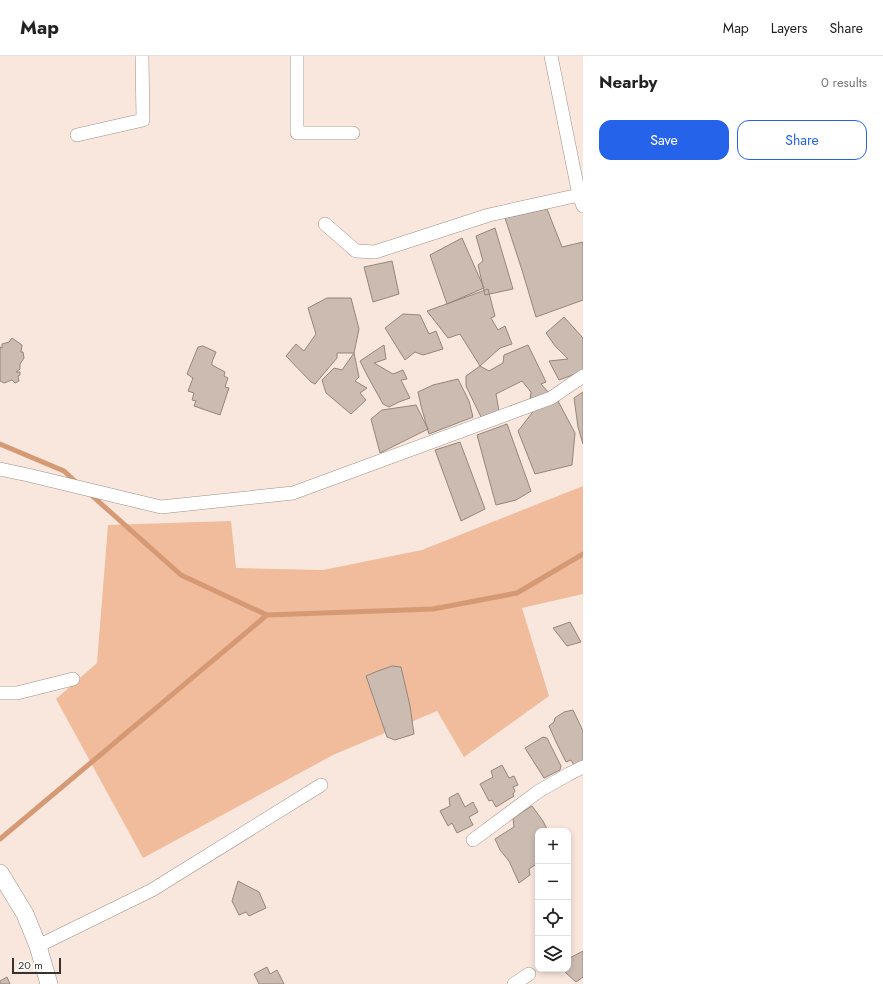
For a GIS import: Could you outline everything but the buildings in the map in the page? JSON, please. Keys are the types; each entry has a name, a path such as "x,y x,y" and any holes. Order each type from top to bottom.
{"street":[{"path":"77,135 143,120 142,56"},
{"path":"297,56 297,132 352,133"},
{"path":"325,224 356,251 375,252 489,215 581,200 551,56"},
{"path":"0,469 162,507 293,492 551,398 583,376"},
{"path":"0,693 17,693 73,679"},
{"path":"473,840 539,790 583,767"},
{"path":"38,946 152,890 320,785"},
{"path":"0,873 25,914 38,946 49,984"},
{"path":"514,984 529,974"}],"shaded area":[{"path":"583,486 583,594 522,608 549,696 464,757 437,711 333,755 143,858 56,699 97,663 108,525 231,521 236,568 323,570 422,550"}],"waterway":[{"path":"0,444 64,471 77,483"},
{"path":"89,493 181,575 267,615 433,609 517,593 583,554"},
{"path":"0,839 267,615"}]}
